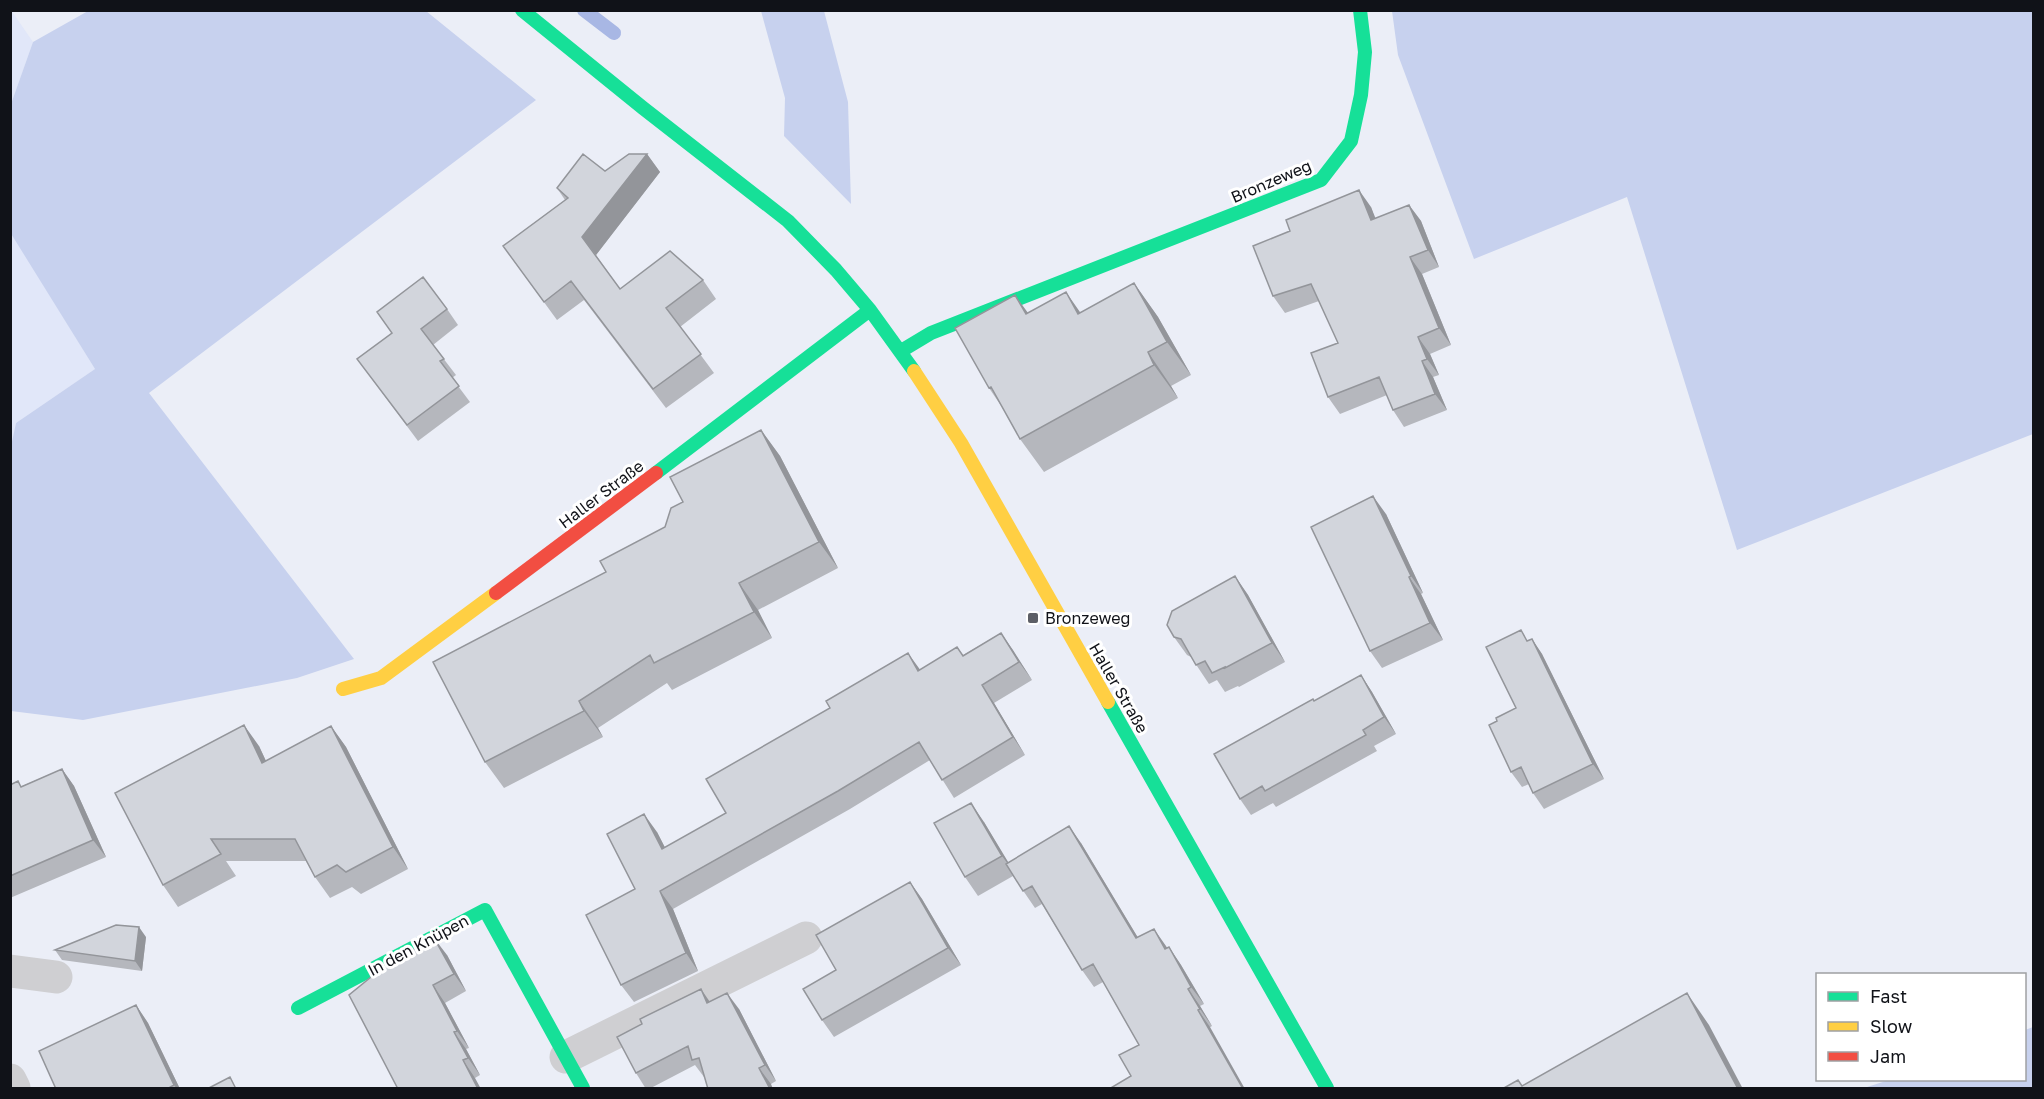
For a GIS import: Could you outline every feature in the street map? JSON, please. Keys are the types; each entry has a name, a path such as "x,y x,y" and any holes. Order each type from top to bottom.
{"street":[{"name":"Haller Straße","path":"522,10 643,108 788,220 836,270 901,351 961,443 1327,1089"},
{"name":"Bronzeweg","path":"901,351 931,333 1321,180 1352,141 1361,95 1365,52 1360,10"},
{"name":"Haller Straße","path":"343,689 381,678 587,526 870,310"},
{"name":"In den Knüpen","path":"298,1008 485,910 583,1089"},
{"path":"566,1057 806,938"},
{"path":"10,971 56,977"},
{"path":"10,1080 14,1089"}],"shaded area":[{"path":"10,11 33,42 11,104"},
{"path":"88,11 426,11 536,100 149,393 354,659 297,678 83,720 11,711 10,451 16,423 95,369 10,232 11,104 33,42"},
{"path":"761,11 824,11 848,102 851,204 784,136 785,98"},
{"path":"1392,11 2033,11 2033,434 1737,550 1627,197 1474,259 1398,55"},
{"path":"11,232 95,369 16,423 11,451"},
{"path":"2033,1027 2033,1088 1864,1088 1886,1081 2026,1081 2026,1030"}],"building":[{"path":"583,154 605,171 629,154 647,154 582,237 620,289 670,251 703,280 666,308 701,354 653,389 571,281 544,302 503,246 568,198 557,188"},
{"path":"1359,190 1371,220 1409,205 1428,250 1410,257 1439,328 1418,337 1427,359 1422,361 1435,394 1393,410 1379,377 1328,397 1311,353 1338,343 1311,284 1273,296 1253,246 1290,231 1286,220"},
{"path":"423,277 447,309 421,329 444,359 440,361 459,386 407,425 357,359 392,333 377,312"},
{"path":"1134,283 1167,342 1148,352 1154,365 1020,439 955,328 1015,295 1026,314 1066,292 1078,314"},
{"path":"761,430 819,542 739,583 754,612 654,663 650,655 579,701 584,711 485,762 433,662 606,572 600,561 665,527 671,508 683,502 670,477"},
{"path":"1373,496 1411,576 1409,577 1430,623 1370,651 1311,527"},
{"path":"1235,576 1272,643 1212,673 1205,661 1196,665 1181,639 1174,637 1167,625 1172,611"},
{"path":"1521,630 1527,641 1532,639 1593,764 1533,793 1521,767 1511,772 1489,725 1497,721 1496,718 1516,708 1486,647"},
{"path":"1001,633 1019,662 982,685 1013,737 942,780 919,742 838,791 660,891 686,953 621,985 586,915 635,889 607,834 644,814 662,849 726,813 706,779 830,708 826,701 908,653 918,671 957,647 963,656"},
{"path":"1361,675 1384,717 1363,730 1366,735 1265,791 1262,786 1240,799 1214,754"},
{"path":"244,725 262,763 331,726 393,847 346,872 337,865 315,877 295,839 211,839 221,854 163,885 115,793"},
{"path":"62,769 93,840 10,876 10,785 18,781 21,787"},
{"path":"971,803 1002,856 965,877 934,823"},
{"path":"1069,826 1136,938 1154,929 1165,949 1169,947 1191,987 1188,989 1200,1009 1198,1010 1243,1089 1109,1089 1131,1076 1119,1055 1139,1045 1093,964 1082,970 1032,886 1023,891 1006,864"},
{"path":"910,882 948,948 822,1020 803,989 836,970 816,935"},
{"path":"116,925 139,927 135,961 55,950"},
{"path":"434,938 454,974 433,985 457,1031 454,1032 468,1058 463,1060 478,1089 398,1089 349,995 387,964"},
{"path":"701,989 707,1003 727,993 765,1065 759,1068 770,1089 708,1089 699,1058 692,1060 688,1046 636,1073 617,1037 642,1024 640,1019"},
{"path":"1687,993 1738,1089 1502,1089 1518,1080 1522,1086"},
{"path":"136,1005 174,1085 167,1089 56,1089 39,1051"},
{"path":"230,1077 236,1089 207,1089"}],"waterway":[{"path":"584,10 614,33"}],"traffic: fast":[{"path":"522,10 788,221 836,270 870,310 914,371"},
{"path":"901,351 931,333 1321,180 1351,141 1361,95 1365,52 1360,10"},
{"path":"656,473 870,310"},
{"path":"1108,702 1327,1088"},
{"path":"298,1008 485,910 583,1088"}],"traffic: slow":[{"path":"914,371 961,443 1108,702"},
{"path":"343,689 381,678 496,593"}],"traffic: jam":[{"path":"496,593 656,473"}],"place":[{"name":"Bronzeweg","path":"1033,618"}]}
